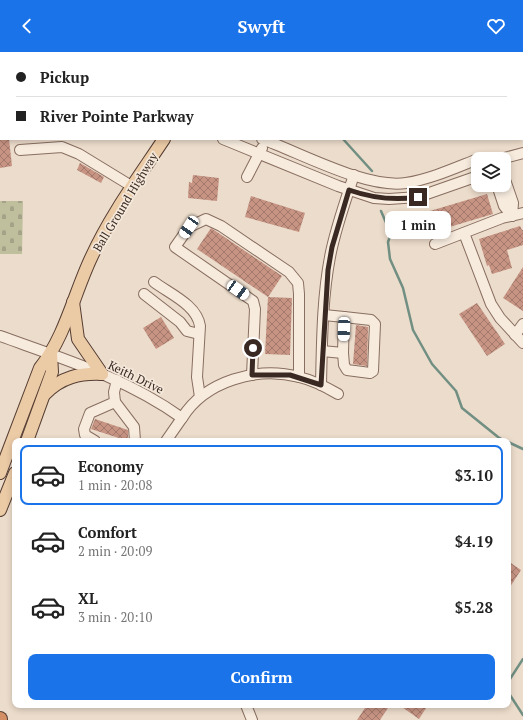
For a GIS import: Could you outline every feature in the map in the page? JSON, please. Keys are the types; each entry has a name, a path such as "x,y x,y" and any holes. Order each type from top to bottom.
{"main road":[{"name":"Ball Ground Highway","path":"13,438 40,368 51,354 103,233 163,140"},
{"path":"73,302 80,342 102,374"},
{"name":"Ball Ground Highway","path":"28,438 52,372 51,354"},
{"path":"43,397 52,387 65,379 83,374 102,374"},
{"name":"Ball Ground Highway","path":"0,473 12,442"},
{"path":"0,510 12,480"}],"street":[{"path":"225,140 349,190 374,198 404,199 432,193 471,179"},
{"path":"247,177 265,140 375,182 405,183 431,176 471,162"},
{"path":"20,150 62,147 79,154 133,187"},
{"path":"511,156 523,153"},
{"path":"321,385 324,315 331,253 354,175"},
{"path":"499,192 504,206 512,216"},
{"path":"509,192 513,203 512,216"},
{"path":"434,244 523,213"},
{"path":"252,375 255,309 253,301 175,247 189,227 206,219 221,226 289,272 298,283 299,377"},
{"path":"464,233 491,304 523,343"},
{"path":"154,282 194,311 199,321 197,377 200,397"},
{"path":"144,294 180,322 187,331 199,334"},
{"path":"324,315 344,317 371,320 375,324 373,371 370,373 347,370 344,365 344,317"},
{"path":"516,335 523,324"},
{"name":"Keith Drive","path":"0,336 117,380 155,399 182,418"},
{"path":"322,351 343,353"},
{"path":"168,438 188,408 200,397 222,384 252,375 281,374 299,377 321,385 338,394"},
{"path":"117,380 114,392 115,402 134,427 135,438"},
{"path":"91,438 84,432 90,413 115,402"},
{"path":"247,708 252,720"}],"green space":[{"path":"0,201 23,201 22,254 0,254"}],"building":[{"path":"0,140 9,140 12,166 0,168"},
{"path":"80,163 104,177 101,183 77,170"},
{"path":"193,175 219,178 217,201 188,198 189,182 192,183"},
{"path":"487,194 493,214 426,234 420,214"},
{"path":"251,196 305,213 299,232 245,217"},
{"path":"520,226 523,230 523,245 507,250 512,268 492,274 489,265 487,266 479,239"},
{"path":"211,228 282,276 268,297 197,249"},
{"path":"523,267 523,311 503,298"},
{"path":"268,297 292,298 290,355 265,354"},
{"path":"477,303 505,344 487,356 459,314"},
{"path":"161,317 174,338 156,349 143,328"},
{"path":"356,325 368,327 367,366 353,364"},
{"path":"95,419 128,430 128,438 119,438 91,429"},
{"path":"511,563 521,570 511,585"},
{"path":"365,708 388,708 380,720 357,720"},
{"path":"403,708 426,708 419,719"}],"waterway":[{"path":"344,140 372,171"},
{"path":"381,211 391,234 388,242 390,259 403,288 413,330 432,364 456,391 462,408 500,438"},
{"path":"511,443 523,449"},
{"path":"511,677 523,659"},
{"path":"511,697 523,715"}],"route":[{"path":"253,348 252,375 290,375 321,385 322,338 328,270 332,247 349,190 374,198 404,199 418,197"}]}
